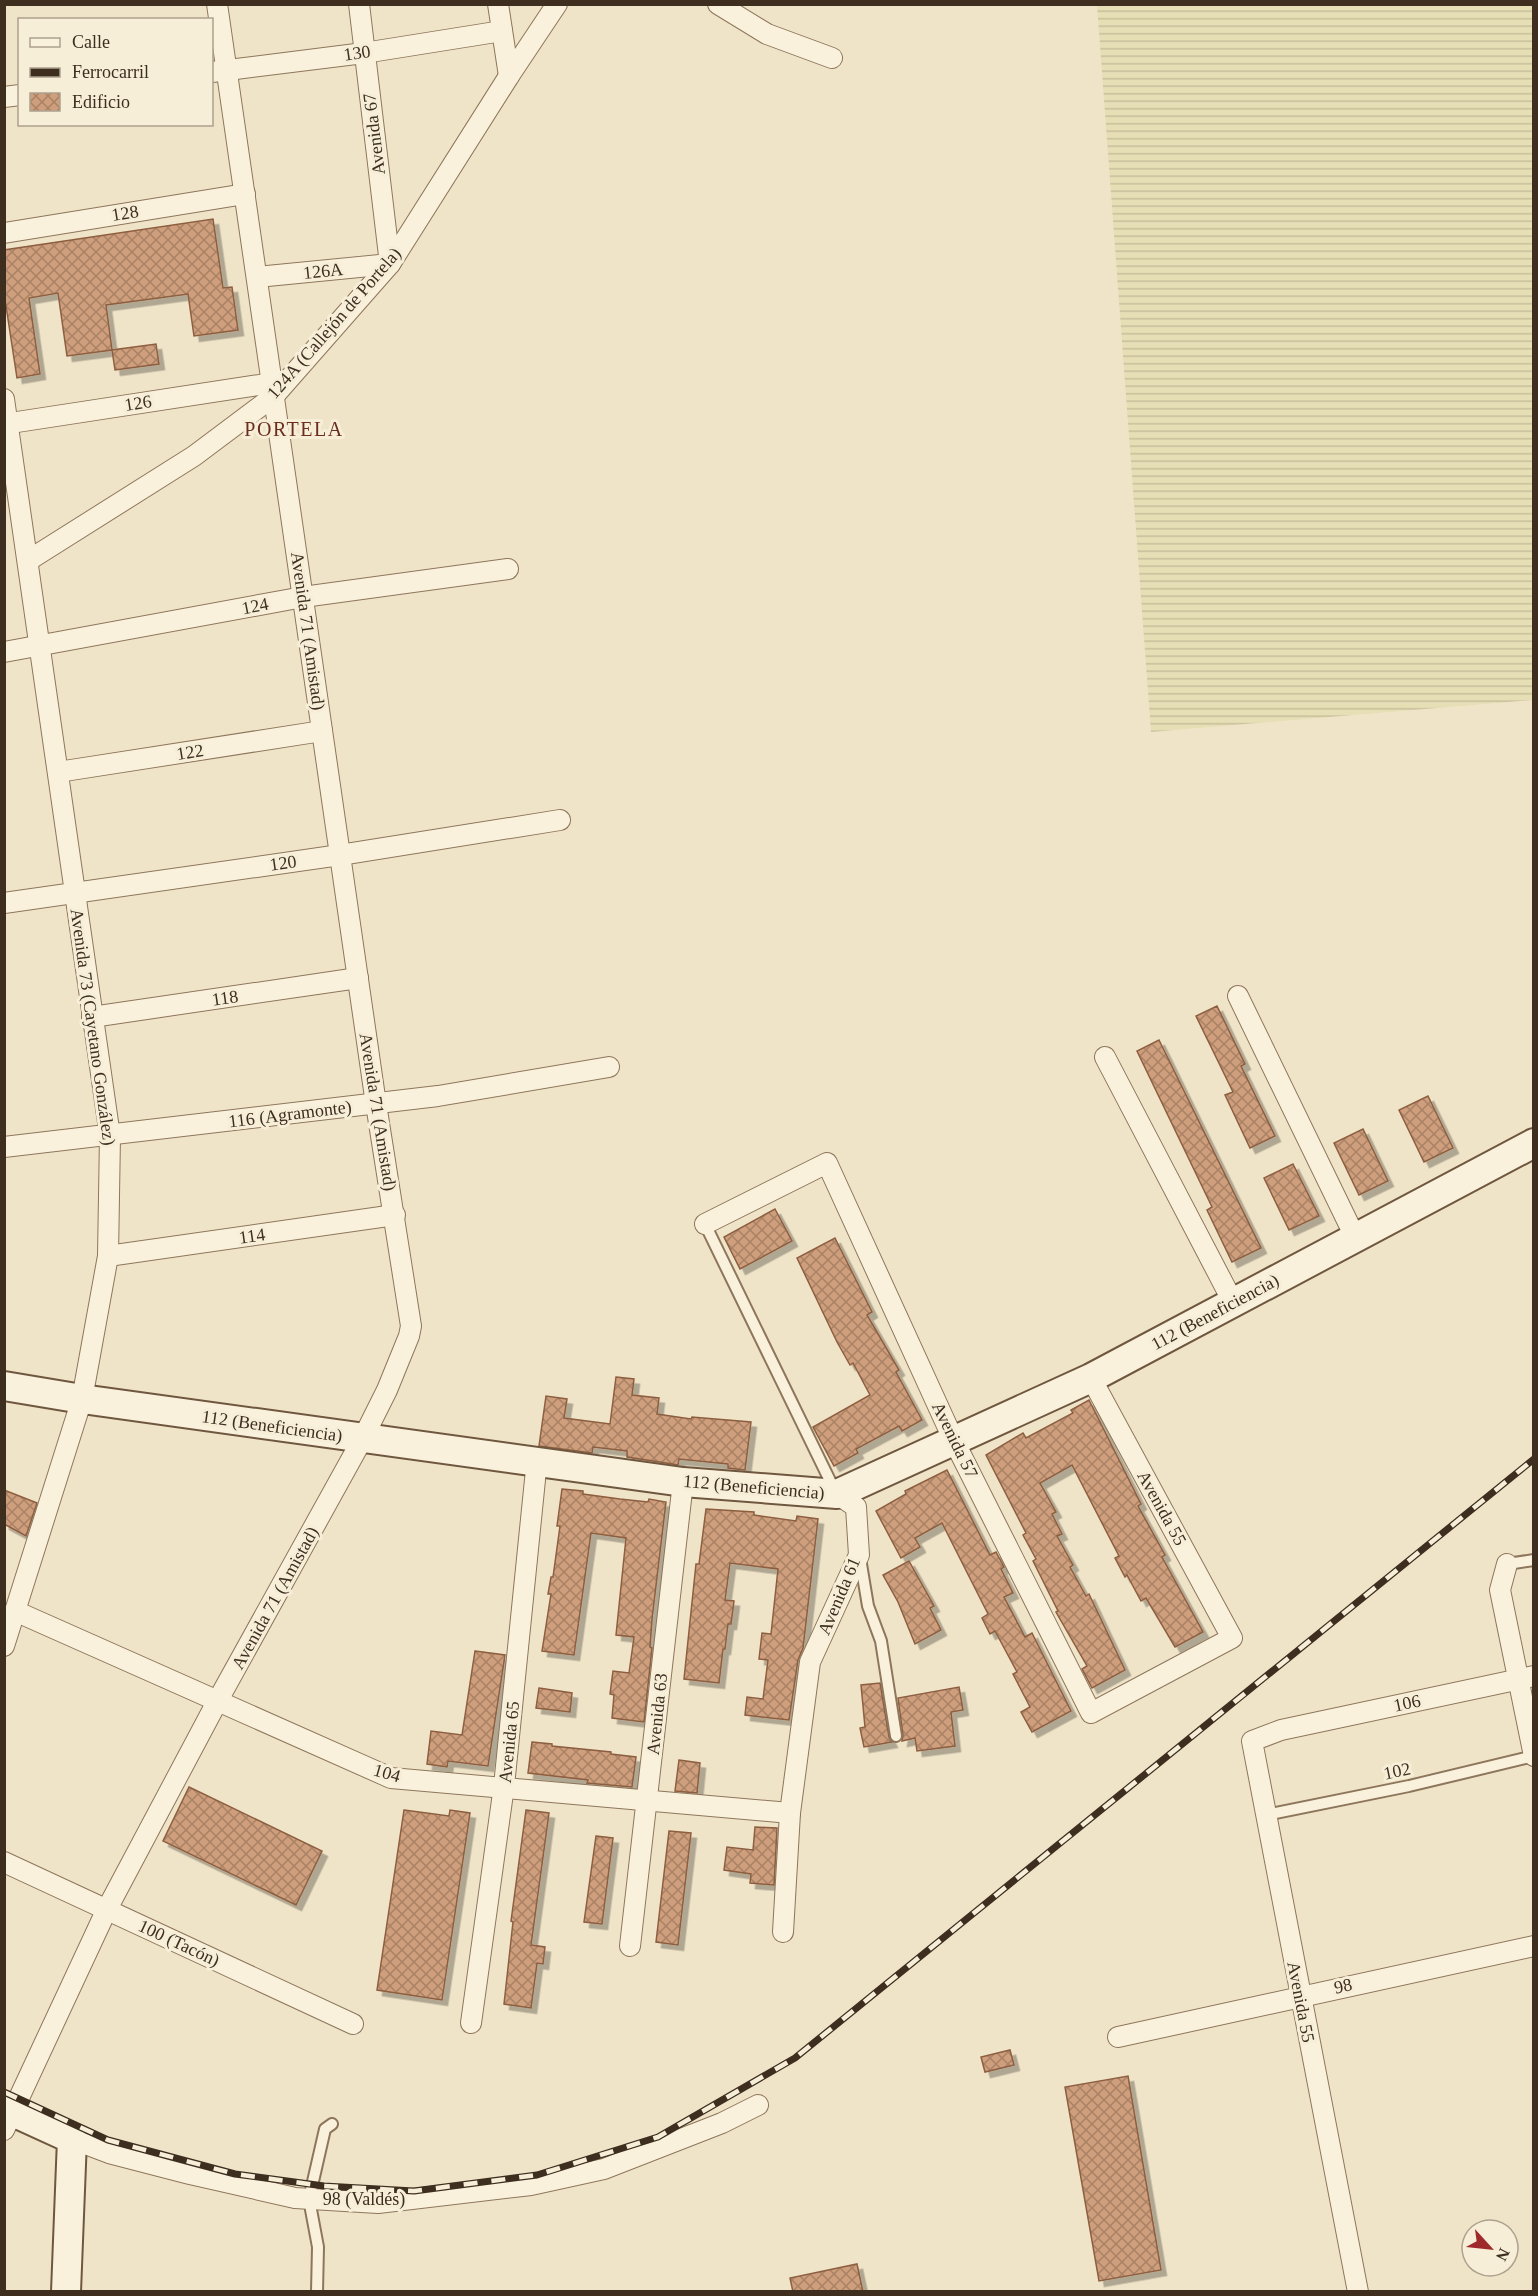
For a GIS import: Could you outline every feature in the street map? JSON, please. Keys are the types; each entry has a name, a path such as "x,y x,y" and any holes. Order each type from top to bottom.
{"street":[{"name":"Avenida 71 (Amistad)","path":"7,2117 107,1909 218,1700 363,1438 387,1390 411,1326 376,1104 245,194 219,71 217,4"},
{"name":"Avenida 67","path":"359,4 390,264"},
{"path":"498,4 509,76"},
{"name":"124A (Callejón de Portela)","path":"28,560 194,456 273,389 390,264 557,4"},
{"path":"718,4 767,34 832,58"},
{"name":"130","path":"219,71 364,53 502,31"},
{"name":"128","path":"4,233 245,194"},
{"name":"126A","path":"257,277 390,264"},
{"name":"126","path":"6,423 273,389"},
{"name":"Avenida 73 (Cayetano González)","path":"4,399 110,1136 108,1256 82,1399 4,1646"},
{"name":"124","path":"4,652 303,597 508,569"},
{"name":"122","path":"58,772 322,731"},
{"name":"120","path":"4,903 340,855 560,820"},
{"name":"118","path":"92,1017 358,978"},
{"path":"1238,996 1356,1239"},
{"path":"1105,1057 1233,1302"},
{"name":"116 (Agramonte)","path":"4,1147 438,1096 609,1067"},
{"name":"112 (Beneficiencia)","path":"4,1386 82,1399 537,1460 683,1482 837,1494 1091,1378 1533,1143"},
{"name":"Avenida 57","path":"705,1224 826,1163 954,1441 1091,1713"},
{"name":"114","path":"108,1256 395,1215"},
{"name":"Avenida 55","path":"1091,1378 1232,1638 1091,1713"},
{"name":"Avenida 65","path":"471,2023 504,1786 537,1460"},
{"name":"Avenida 63","path":"630,1946 683,1482"},
{"name":"Avenida 61","path":"783,1932 790,1813 810,1662 859,1555 856,1507 837,1494"},
{"path":"1507,1564 1500,1590 1526,1677 1533,1756"},
{"name":"104","path":"15,1611 391,1778 504,1786 790,1813"},
{"name":"106","path":"1281,1730 1526,1677"},
{"name":"Avenida 55","path":"1281,1730 1252,1741 1299,1996 1358,2292"},
{"name":"100 (Tacón)","path":"4,1862 353,2024"},
{"name":"98","path":"1118,2037 1533,1946"},
{"name":"98 (Valdés)","path":"7,2117 109,2152 190,2174 296,2198 378,2203 531,2185 604,2169 722,2123 758,2105"},
{"path":"66,2292 72,2139"}],"lane":[{"name":"Avenida 61","path":"705,1224 837,1494"},
{"path":"859,1555 868,1606 881,1641 896,1736"},
{"path":"1507,1564 1533,1560"},
{"name":"102","path":"1266,1815 1409,1786 1533,1756"},
{"path":"318,2292 318,2247 309,2199 325,2128 332,2124"}],"shaded area":[{"path":"1097,5 1533,5 1533,700 1151,732"}],"building":[{"path":"213,219 223,288 232,287 238,330 194,336 188,294 106,305 112,350 67,356 58,293 29,298 40,374 17,378 4,293 4,250"},
{"path":"156,344 159,364 115,370 112,350"},
{"path":"1217,1006 1245,1064 1241,1066 1275,1136 1250,1148 1225,1095 1233,1092 1196,1016"},
{"path":"1159,1040 1261,1248 1232,1262 1207,1210 1212,1207 1137,1051"},
{"path":"1428,1096 1453,1148 1424,1162 1399,1110"},
{"path":"1363,1129 1388,1181 1359,1195 1334,1143"},
{"path":"1293,1164 1319,1216 1289,1230 1264,1178"},
{"path":"775,1209 792,1241 740,1269 724,1237"},
{"path":"835,1238 872,1312 867,1315 899,1370 896,1372 922,1420 902,1431 899,1426 856,1449 858,1453 834,1466 813,1427 870,1395 853,1363 850,1365 837,1342 797,1258"},
{"path":"616,1377 634,1379 632,1395 659,1398 657,1414 691,1419 692,1417 751,1422 745,1470 728,1468 728,1464 679,1459 678,1465 627,1457 627,1451 593,1447 592,1453 539,1446 546,1396 567,1399 564,1418 610,1424"},
{"path":"1089,1400 1141,1504 1138,1506 1165,1555 1162,1557 1203,1632 1175,1647 1146,1598 1141,1601 1127,1575 1125,1577 1115,1558 1119,1556 1072,1465 1040,1483 1056,1512 1052,1514 1062,1534 1057,1536 1073,1565 1070,1567 1086,1596 1089,1594 1125,1670 1092,1688 1082,1669 1087,1666 1056,1612 1058,1611 1033,1561 1036,1559 1023,1535 1026,1533 986,1455 1023,1433 1026,1438 1073,1413 1071,1410"},
{"path":"947,1470 990,1555 996,1552 1004,1567 1001,1569 1013,1593 1004,1597 1025,1637 1032,1633 1071,1711 1032,1732 1021,1712 1030,1707 1013,1674 1017,1672 995,1631 990,1634 982,1618 988,1614 942,1523 915,1538 920,1547 901,1558 876,1511 906,1494 905,1491"},
{"path":"562,1489 620,1499 648,1502 649,1499 666,1502 652,1619 650,1647 652,1648 644,1722 612,1718 614,1695 610,1694 613,1671 629,1673 634,1637 616,1635 626,1538 591,1533 574,1655 542,1651 551,1594 548,1594 551,1577 553,1577 560,1526 557,1526"},
{"path":"4,1490 37,1503 26,1536 4,1524"},
{"path":"706,1509 754,1512 754,1515 796,1521 797,1516 818,1519 803,1648 798,1660 789,1720 745,1715 747,1697 763,1699 768,1660 759,1659 762,1633 771,1634 778,1569 730,1563 725,1600 734,1601 731,1624 728,1624 725,1649 723,1649 719,1683 684,1679 696,1564 699,1564"},
{"path":"909,1561 934,1606 930,1608 941,1630 915,1644 898,1602 883,1575"},
{"path":"475,1651 505,1655 488,1766 448,1761 447,1767 427,1764 431,1731 462,1735"},
{"path":"880,1683 889,1737 892,1742 864,1747 860,1728 865,1727 861,1685"},
{"path":"959,1687 963,1710 951,1712 955,1746 917,1751 915,1738 902,1741 898,1698"},
{"path":"539,1688 572,1693 570,1712 536,1708"},
{"path":"532,1742 636,1757 632,1787 587,1783 588,1780 528,1773"},
{"path":"679,1760 700,1763 697,1793 675,1791"},
{"path":"189,1787 322,1851 296,1905 163,1841"},
{"path":"404,1810 449,1816 450,1810 470,1813 442,2000 377,1990"},
{"path":"526,1810 549,1813 531,1945 545,1947 543,1964 537,1963 531,2008 504,2004 513,1922 511,1921"},
{"path":"755,1827 777,1828 774,1885 750,1883 751,1874 724,1870 727,1847 753,1850"},
{"path":"669,1831 691,1833 678,1945 656,1942"},
{"path":"596,1836 613,1838 602,1924 584,1922"},
{"path":"1010,2050 1014,2065 985,2072 981,2057"},
{"path":"1128,2076 1161,2270 1099,2281 1065,2087"},
{"path":"857,2264 863,2292 793,2292 790,2278"}],"railway":[{"path":"4,2092 108,2140 235,2174 324,2186 414,2191 537,2175 658,2137 795,2058 1534,1459"}],"district":[{"name":"PORTELA","path":"294,429"}]}
